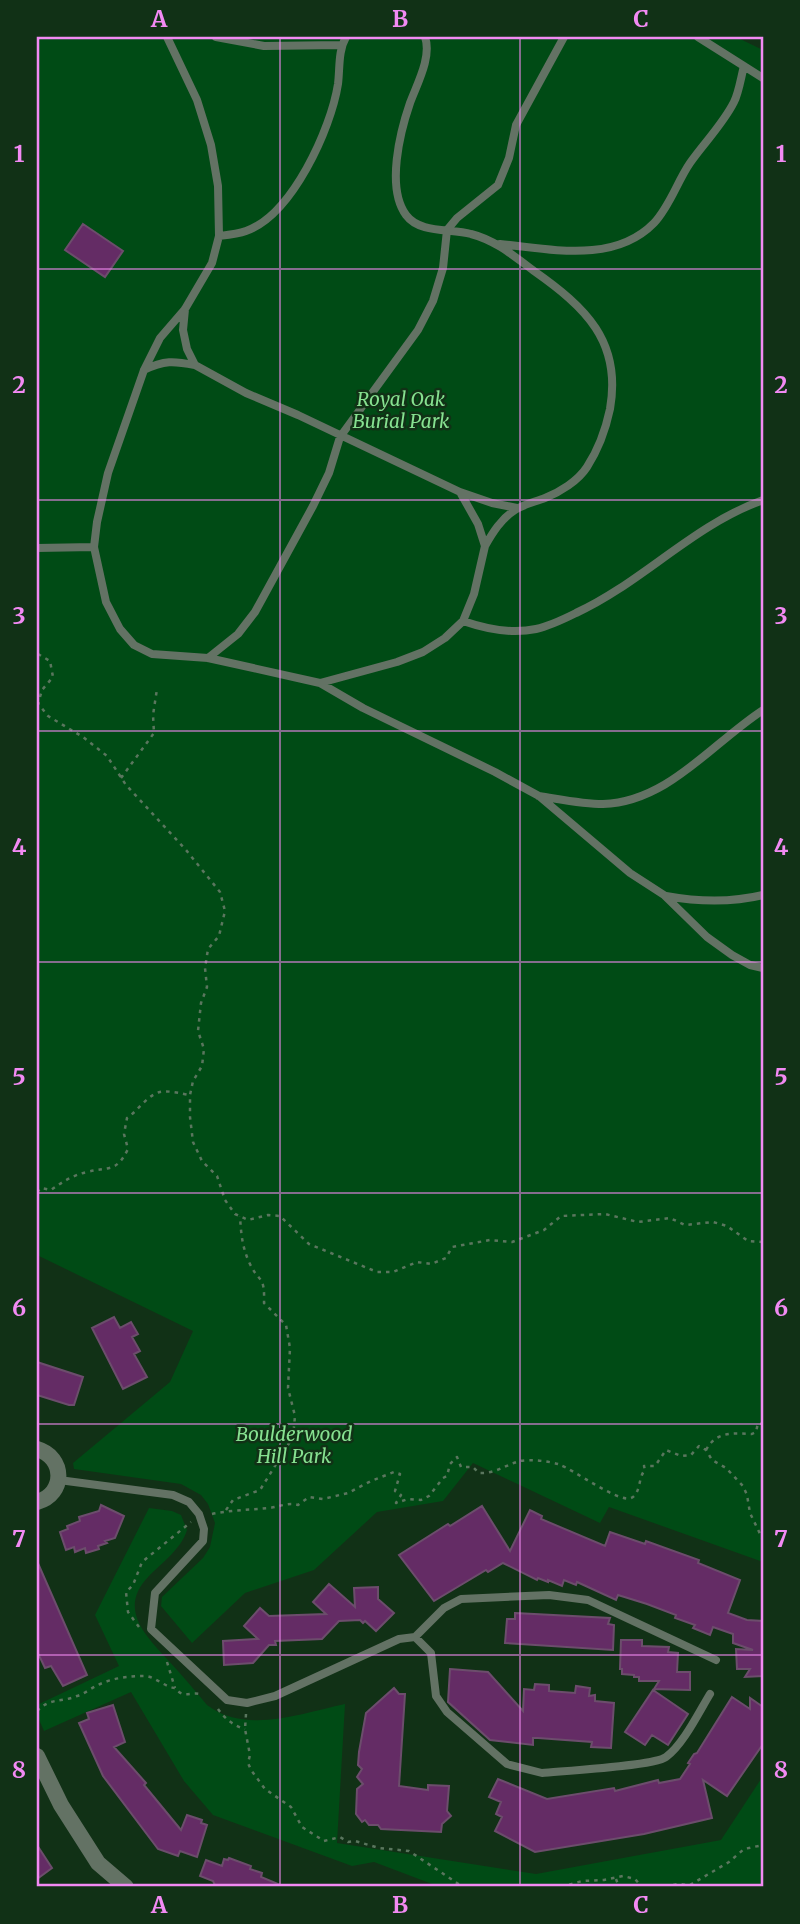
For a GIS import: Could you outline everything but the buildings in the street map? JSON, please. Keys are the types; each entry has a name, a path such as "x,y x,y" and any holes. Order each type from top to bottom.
{"street":[{"path":"37,1449 49,1454 59,1470 59,1480 49,1497 37,1502"},
{"path":"37,1756 61,1805 98,1863 127,1887"}],"lane":[{"path":"167,37 197,100 211,145 218,186 219,236 212,262 185,309 160,338 144,370 108,473 94,547 106,602 120,629 134,645 152,654 208,658 320,683 363,709 495,772 538,796 630,873 664,895 707,937 732,956 763,968"},
{"path":"216,37 264,46 343,41 338,86 309,168 268,218 247,231 219,236"},
{"path":"320,683 397,662 423,652 445,638 463,621 474,594 485,545 498,524 517,508 546,498 566,487 586,469 608,422 613,391 612,363 602,336 586,313 562,290 497,244 471,233 424,228 408,218 398,199 397,166 401,134 424,66 427,43 425,37"},
{"path":"208,658 238,634 255,612 313,506 328,474 340,437 418,330 433,301 443,268 447,230 457,218 498,186 509,158 516,125 564,37"},
{"path":"698,37 763,78"},
{"path":"497,244 574,251 605,250 630,241 654,223 672,197 689,164 735,102 744,66"},
{"path":"185,309 183,330 187,349 195,365"},
{"path":"144,370 160,362 195,365 246,393 460,492 517,508"},
{"path":"460,492 478,524 485,545"},
{"path":"463,621 482,628 510,631 537,629 600,601 708,526 763,500"},
{"path":"37,548 94,547"},
{"path":"538,796 601,804 624,802 648,793 675,778 763,710"},
{"path":"664,895 705,901 763,895"},
{"path":"59,1480 173,1495 189,1502 199,1514 204,1529 203,1541 155,1593 151,1629 227,1700 247,1703 275,1696 399,1639 415,1637 444,1608 461,1599 549,1595 588,1600 716,1660"},
{"path":"415,1637 431,1653 436,1696 447,1712 507,1764 542,1773 664,1759 675,1748 710,1694"}],"path":[{"path":"38,654 50,661 53,677 42,690 37,703 48,716 83,737 107,756 121,778 220,892 225,911 219,936 208,949 205,968 207,987 201,1003 198,1031 204,1049 190,1095 193,1142 202,1161 217,1176 225,1200 235,1214 248,1220 268,1214 280,1216 309,1244 377,1272 393,1272 417,1262 431,1264 446,1258 453,1247 490,1240 512,1242 544,1230 561,1216 606,1214 638,1222 670,1218 685,1225 713,1222 727,1226 748,1241 763,1242"},
{"path":"121,778 155,733 153,715 158,690"},
{"path":"37,1192 41,1188 51,1190 69,1178 89,1171 110,1170 121,1163 128,1149 124,1133 127,1118 138,1111 150,1097 161,1092 190,1095"},
{"path":"226,1510 233,1500 260,1490 293,1437 295,1416 288,1388 290,1348 286,1325 264,1303 265,1284 251,1265 241,1239 240,1216"},
{"path":"706,1450 717,1436 738,1431 752,1434 756,1432 758,1423 763,1424"},
{"path":"140,1629 128,1612 126,1592 133,1585 142,1562 199,1514 269,1508 292,1503 298,1505 309,1497 336,1497 394,1472 400,1475 396,1491 401,1495 396,1503 408,1499 421,1500 429,1496 447,1476 450,1464 457,1457 461,1467 474,1467 479,1473 496,1472 528,1460 560,1465 622,1499 631,1498 635,1494 640,1476 645,1470 644,1466 654,1466 666,1450 681,1456 695,1453 699,1446 743,1486 750,1513 763,1540"},
{"path":"164,1658 179,1694 186,1696 199,1693 206,1696"},
{"path":"37,1711 45,1703 68,1699 125,1676 147,1676 168,1688 175,1688"},
{"path":"213,1701 225,1717 236,1726 246,1729"},
{"path":"247,1703 246,1729 251,1770 265,1789 291,1807 302,1827 324,1841 340,1837 348,1842 355,1840 379,1848 409,1851 463,1887"},
{"path":"665,1887 690,1885 729,1862 744,1849 763,1845"},
{"path":"561,1887 582,1881 623,1876 631,1878 642,1887"},
{"path":"616,1878 619,1887"}],"green space":[{"name":"Royal Oak Burial Park","path":"37,37 736,37 763,50 763,1562 609,1507 600,1523 473,1463 443,1501 377,1512 314,1570 245,1593 192,1643 161,1606 162,1597 203,1558 210,1547 215,1523 208,1504 201,1495 181,1484 74,1469 73,1463 170,1382 193,1331 37,1255"},
{"path":"149,1508 181,1515 187,1530 176,1549 140,1588 135,1610 150,1640 207,1705 222,1714 256,1720 293,1716 345,1704 337,1843 536,1874 721,1840 763,1776 763,1887 440,1887 374,1862 352,1866 213,1815 184,1781 131,1692 44,1731 37,1715 37,1705 119,1666 95,1615"}],"park label":[{"name":"Boulderwood Hill Park","path":"294,1445"}]}
